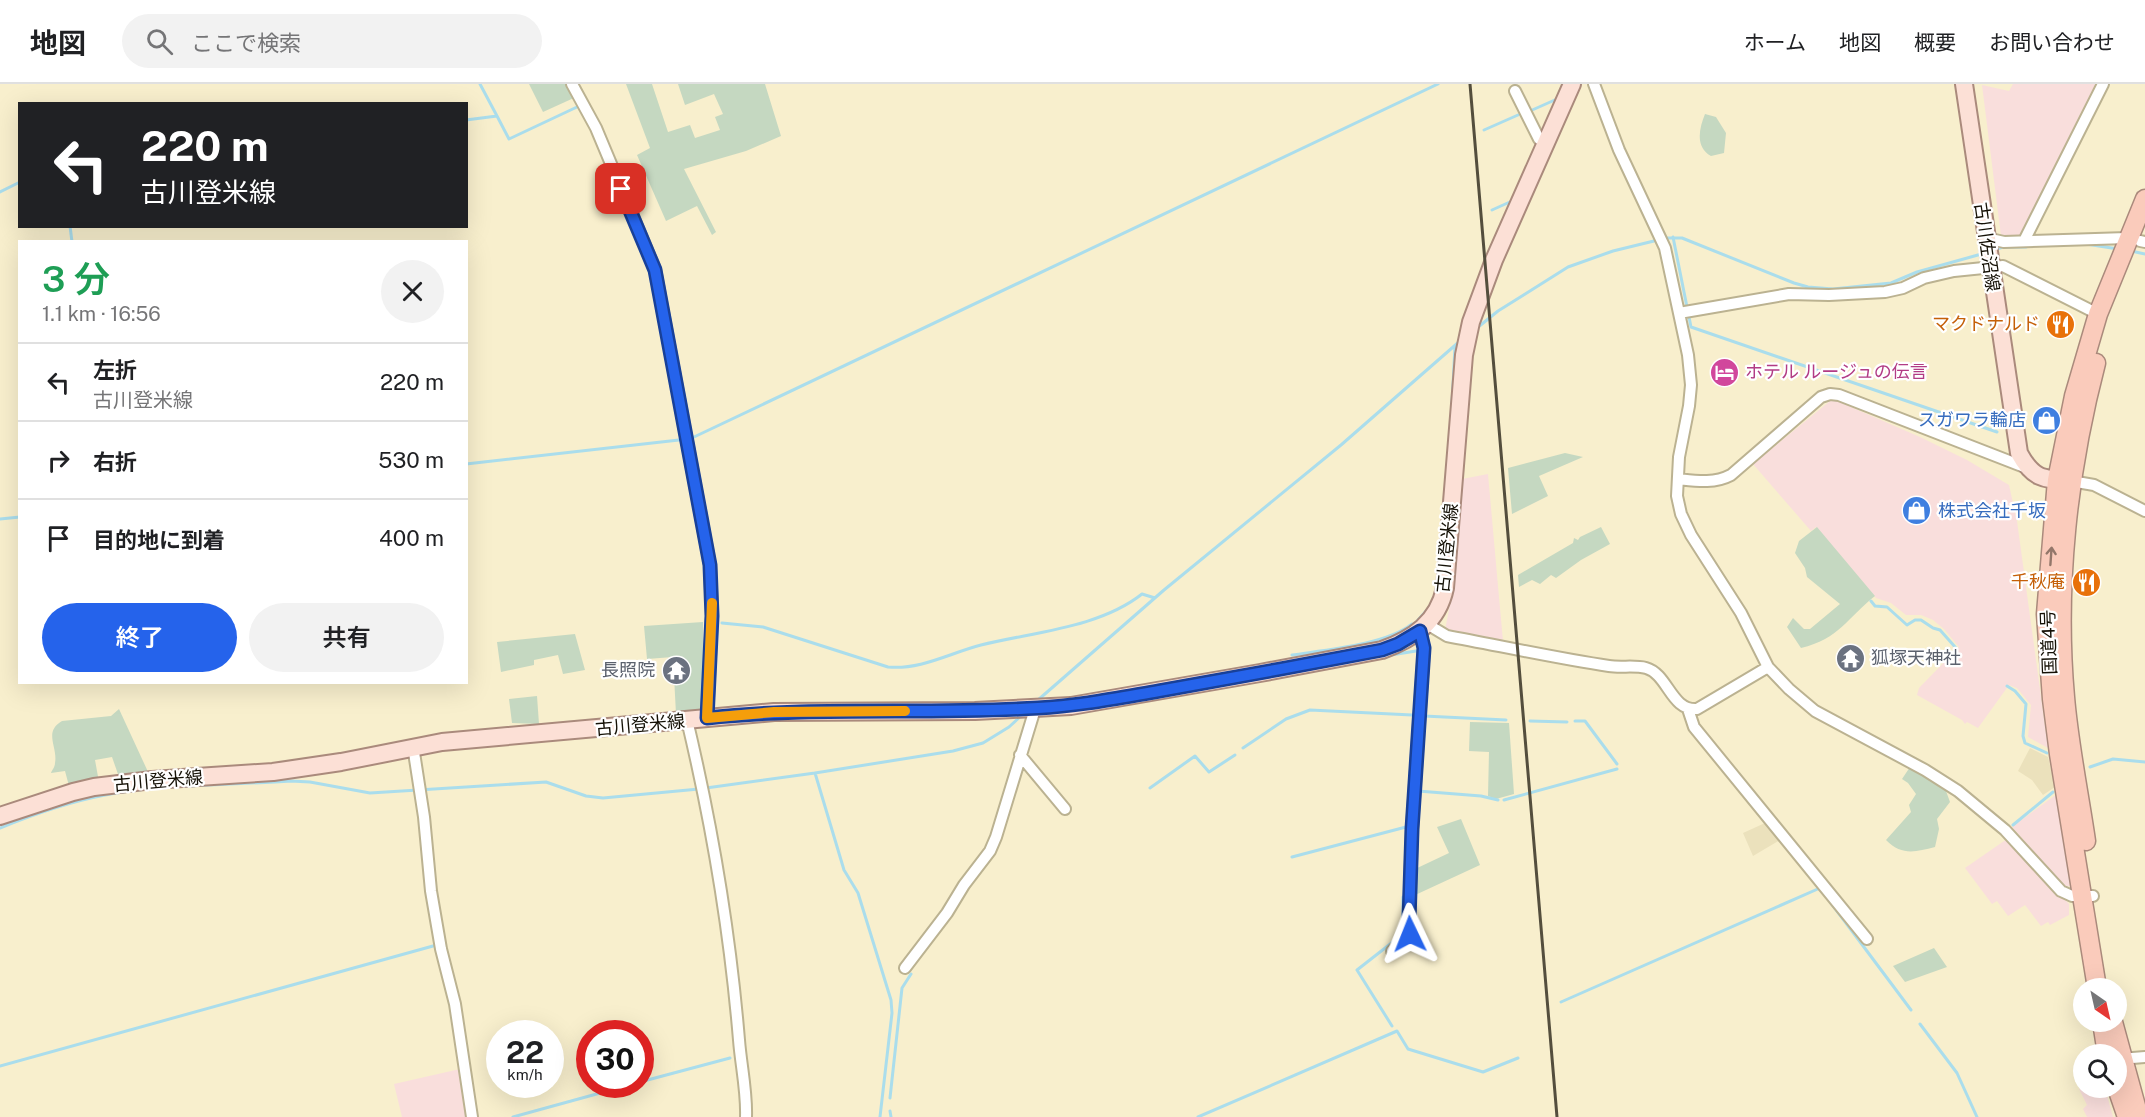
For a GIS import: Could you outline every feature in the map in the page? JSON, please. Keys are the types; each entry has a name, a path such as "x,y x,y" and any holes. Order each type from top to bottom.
{"highway":[{"name":"国道4号","path":"2064,480 2108,321 2134,244 2145,199"},
{"name":"国道4号","path":"2105,978 2087,897 2053,710 2046,614 2074,396 2098,314 2134,244"},
{"name":"国道4号","path":"2087,897 2096,978"},
{"path":"2127,1086 2139,1117"},
{"path":"2120,1098 2127,1117"}],"main road":[{"name":"古川登米線","path":"0,816 73,792 94,788 152,780 273,772 341,762 413,746 497,736 814,711 975,711 1071,706 1382,650 1404,641 1424,627 1442,601 1445,588 1464,353 1471,322 1494,260 1572,84"},
{"name":"古川佐沼線","path":"1964,84 2014,426 2019,453 2027,468"},
{"path":"2027,468 2035,476 2064,480"}],"street":[{"path":"572,84 596,129 655,270 710,565 712,616 707,718"},
{"path":"1594,84 1619,150 1661,238 1680,313 1691,385 1677,479 1677,496 1681,514 1691,535 1742,613 1768,667 1815,711 1958,791 2006,830 2061,891 2072,896 2087,897"},
{"path":"2024,241 2103,84"},
{"path":"1515,91 1539,140 1547,143"},
{"path":"1680,313 1789,294 1829,295 1885,292 1934,276 2004,242 2134,244"},
{"path":"1988,251 2002,266 2098,314"},
{"path":"1677,479 1710,482 1722,480 1731,475 1821,397 1830,394 1839,395 2027,468"},
{"path":"2064,480 2094,485 2145,511"},
{"path":"1392,951 1410,934 1412,829 1424,627 1447,636 1611,667 1647,668 1656,674 1680,704 1688,710 1694,727 1866,939"},
{"path":"1688,710 1697,709 1768,667"},
{"path":"905,968 990,851 1020,755 1030,709"},
{"path":"687,720 714,849 746,1090 746,1117"},
{"path":"413,746 431,891 441,949 455,1004 472,1117"},
{"path":"1020,755 1065,809"},
{"path":"2127,1058 2145,1057"}],"shaded area":[{"path":"2013,84 2100,84 2020,239 2004,239 2001,236 1982,85 2009,91"},
{"path":"1830,401 1837,401 1920,437 1967,460 2009,485 2017,521 2048,748 2028,737 2031,705 2017,688 2009,685 1978,728 1967,722 1965,724 1962,720 1917,695 1919,688 1959,647 1933,620 1921,615 1906,615 1891,603 1876,598 1816,527 1811,531 1753,464"},
{"path":"1488,474 1503,641 1445,630 1454,584 1457,480"},
{"path":"2057,794 2070,886 2065,887 2012,827"},
{"path":"2007,839 2069,904 2069,915 2050,925 2048,922 2041,926 2025,905 2008,916 1997,901 1992,904 1965,868"},
{"path":"460,1069 469,1117 402,1117 394,1084"},
{"path":"2084,1098 2108,1098 2113,1117 2087,1117 2083,1109 2087,1105"}],"green space":[{"path":"529,84 568,84 576,97 543,112"},
{"path":"626,84 652,84 668,132 690,125 695,138 720,130 715,117 723,114 714,94 685,105 678,84 765,84 781,136 746,151 684,169 716,232 712,235 697,206 666,221 637,155 650,148"},
{"path":"1705,114 1716,117 1726,133 1724,153 1711,156 1702,148 1700,132"},
{"path":"1565,453 1583,457 1539,476 1548,496 1512,514 1508,468"},
{"path":"1601,527 1610,544 1581,560 1556,578 1551,575 1540,584 1532,580 1519,587 1518,575 1573,543 1574,538 1578,540"},
{"path":"1817,527 1875,596 1834,633 1801,648 1787,627 1793,618 1804,629 1810,629 1840,604 1807,577 1805,568 1795,553 1799,541"},
{"path":"703,622 703,706 699,710 676,714 673,657 647,659 644,626"},
{"path":"575,634 585,670 563,674 558,655 534,660 534,665 501,672 497,642"},
{"path":"537,696 539,724 512,723 509,699"},
{"path":"119,709 149,774 119,777 112,757 95,760 99,782 69,786 65,771 51,773 55,766 52,735 56,725 62,721 111,716"},
{"path":"1470,722 1509,723 1514,794 1496,799 1488,796 1489,752 1469,751"},
{"path":"1910,767 1946,791 1950,802 1937,819 1939,829 1935,847 1903,851 1886,840 1911,812 1909,805 1916,794 1902,779"},
{"path":"1461,819 1480,865 1413,896 1413,870 1449,853 1437,827"},
{"path":"1934,948 1947,967 1905,982 1893,966"}],"sand":[{"path":"2030,748 2048,757 2055,787 2043,795 2032,780 2018,771"},
{"path":"1765,823 1780,840 1753,856 1743,833"}],"waterway":[{"path":"468,120 497,116 480,84"},
{"path":"694,437 1438,84"},
{"path":"1530,111 1556,100"},
{"path":"497,116 509,139 577,107"},
{"path":"1484,130 1518,115"},
{"path":"0,192 18,183"},
{"path":"1492,210 1512,201"},
{"path":"70,228 72,240"},
{"path":"1673,237 1691,327 1997,432"},
{"path":"1664,238 1682,238 1794,283 1808,287 1833,289 1891,283 1917,272 1985,253"},
{"path":"1477,328 1498,311 1568,267 1613,251 1658,240"},
{"path":"2086,244 2118,249"},
{"path":"1994,250 2003,247 2026,247"},
{"path":"2131,251 2145,254"},
{"path":"1038,700 1164,590 1341,445 1460,341"},
{"path":"1452,404 1455,346"},
{"path":"468,464 679,440"},
{"path":"0,519 18,517"},
{"path":"722,623 763,627 888,667 900,667 924,663 981,645 1086,622 1125,605 1142,594 1155,598"},
{"path":"1871,601 1875,606 1887,607 1907,625 1915,620 1921,620 1940,630 1956,648"},
{"path":"1418,620 1427,610"},
{"path":"1292,655 1371,642 1401,631 1412,624"},
{"path":"1391,655 1416,651"},
{"path":"2007,686 2015,691 2026,704 2023,736 2025,743 2047,753"},
{"path":"1243,748 1286,719 1310,710 1412,715"},
{"path":"706,788 953,751 983,743 1009,727 1022,715"},
{"path":"1424,716 1506,720"},
{"path":"1530,721 1567,722"},
{"path":"1575,721 1585,721 1617,764"},
{"path":"1150,788 1195,756 1209,772 1235,755"},
{"path":"2090,767 2113,759 2145,762"},
{"path":"1504,800 1617,769"},
{"path":"815,773 844,870 858,893 891,1000 892,1013 880,1117"},
{"path":"0,828 51,809 91,798 128,791 198,785 291,781 310,782 370,793 546,782 586,796 603,798 699,789"},
{"path":"1418,791 1481,796 1498,800"},
{"path":"2013,825 2053,792"},
{"path":"1292,857 1406,827"},
{"path":"1561,1002 1820,888"},
{"path":"1392,1026 1357,970 1403,934 1403,897"},
{"path":"1831,903 1911,1010"},
{"path":"0,1066 433,946"},
{"path":"890,1098 902,988 911,974"},
{"path":"1920,1024 1957,1073 1977,1117"},
{"path":"1198,1117 1397,1031 1408,1049 1483,1072 1518,1058"},
{"path":"654,1078 730,1058"},
{"path":"513,1117 582,1098"},
{"path":"890,1111 891,1117"}],"railway":[{"path":"1470,84 1557,1117"}],"slow traffic":[{"path":"712,603 707,718 824,710 905,711"}],"place":[{"name":"マクドナルド","path":"2061,324"},
{"name":"ホテル ルージュの伝言","path":"1724,372"},
{"name":"スガワラ輪店","path":"2047,420"},
{"name":"株式会社千坂","path":"1917,511"},
{"name":"千秋庵","path":"2086,582"},
{"name":"狐塚天神社","path":"1850,658"},
{"name":"長照院","path":"676,670"}],"route":[{"path":"621,189 655,270 710,565 712,616 707,718 824,710 975,711 1071,706 1382,650 1420,631 1424,648 1412,829 1410,934"}]}
